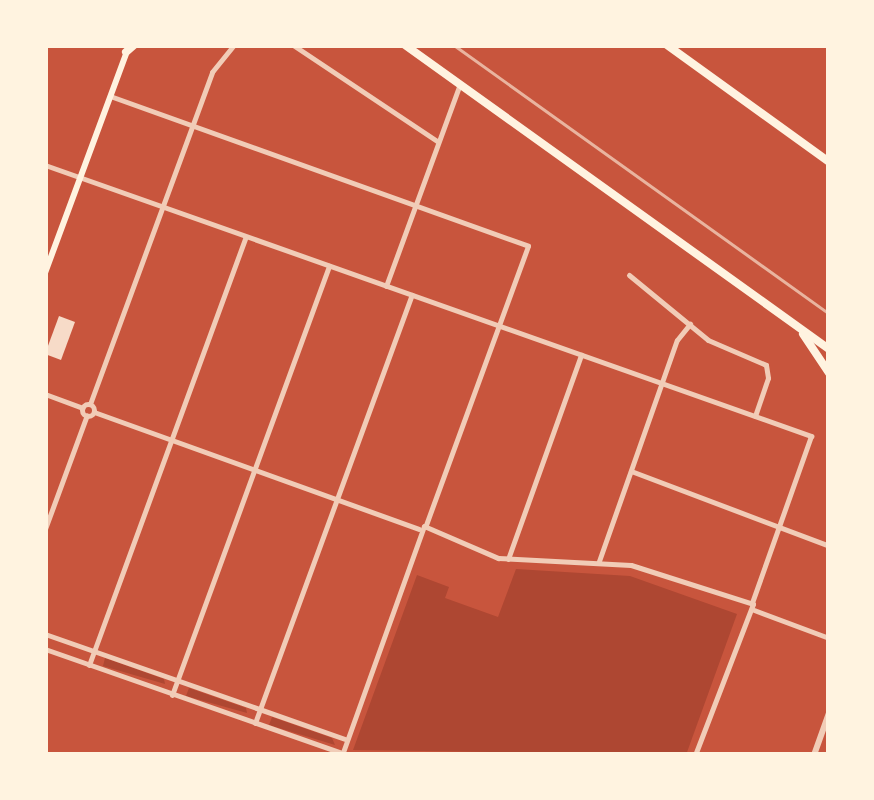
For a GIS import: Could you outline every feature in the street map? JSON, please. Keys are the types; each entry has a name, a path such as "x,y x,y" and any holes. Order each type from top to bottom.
{"main road":[{"path":"405,45 829,348"},
{"path":"667,45 829,162"},
{"path":"45,273 130,47"},
{"path":"797,326 829,373"}],"street":[{"path":"45,529 215,64 234,45"},
{"path":"292,45 438,141"},
{"path":"386,286 460,84"},
{"path":"45,650 342,754 528,246 110,96"},
{"path":"45,166 810,436 695,755"},
{"path":"89,666 246,237"},
{"path":"172,695 329,266"},
{"path":"629,275 715,344 766,366 768,378 755,416"},
{"path":"256,724 412,296"},
{"path":"599,561 662,383 690,324"},
{"path":"508,558 581,355"},
{"path":"45,394 508,558 599,561 640,567 829,638"},
{"path":"631,471 829,546"},
{"path":"45,634 347,740"},
{"path":"814,755 829,713"}],"shaded area":[{"path":"516,569 630,576 737,614 686,755 353,750 417,575 449,587 445,598 498,617"},
{"path":"105,658 164,679 165,684 103,666"},
{"path":"189,688 246,708 247,713 186,696"},
{"path":"272,717 332,738 335,745 269,725"}],"building":[{"path":"59,316 75,322 61,360 45,354"}],"railway":[{"path":"454,45 829,313"}]}
